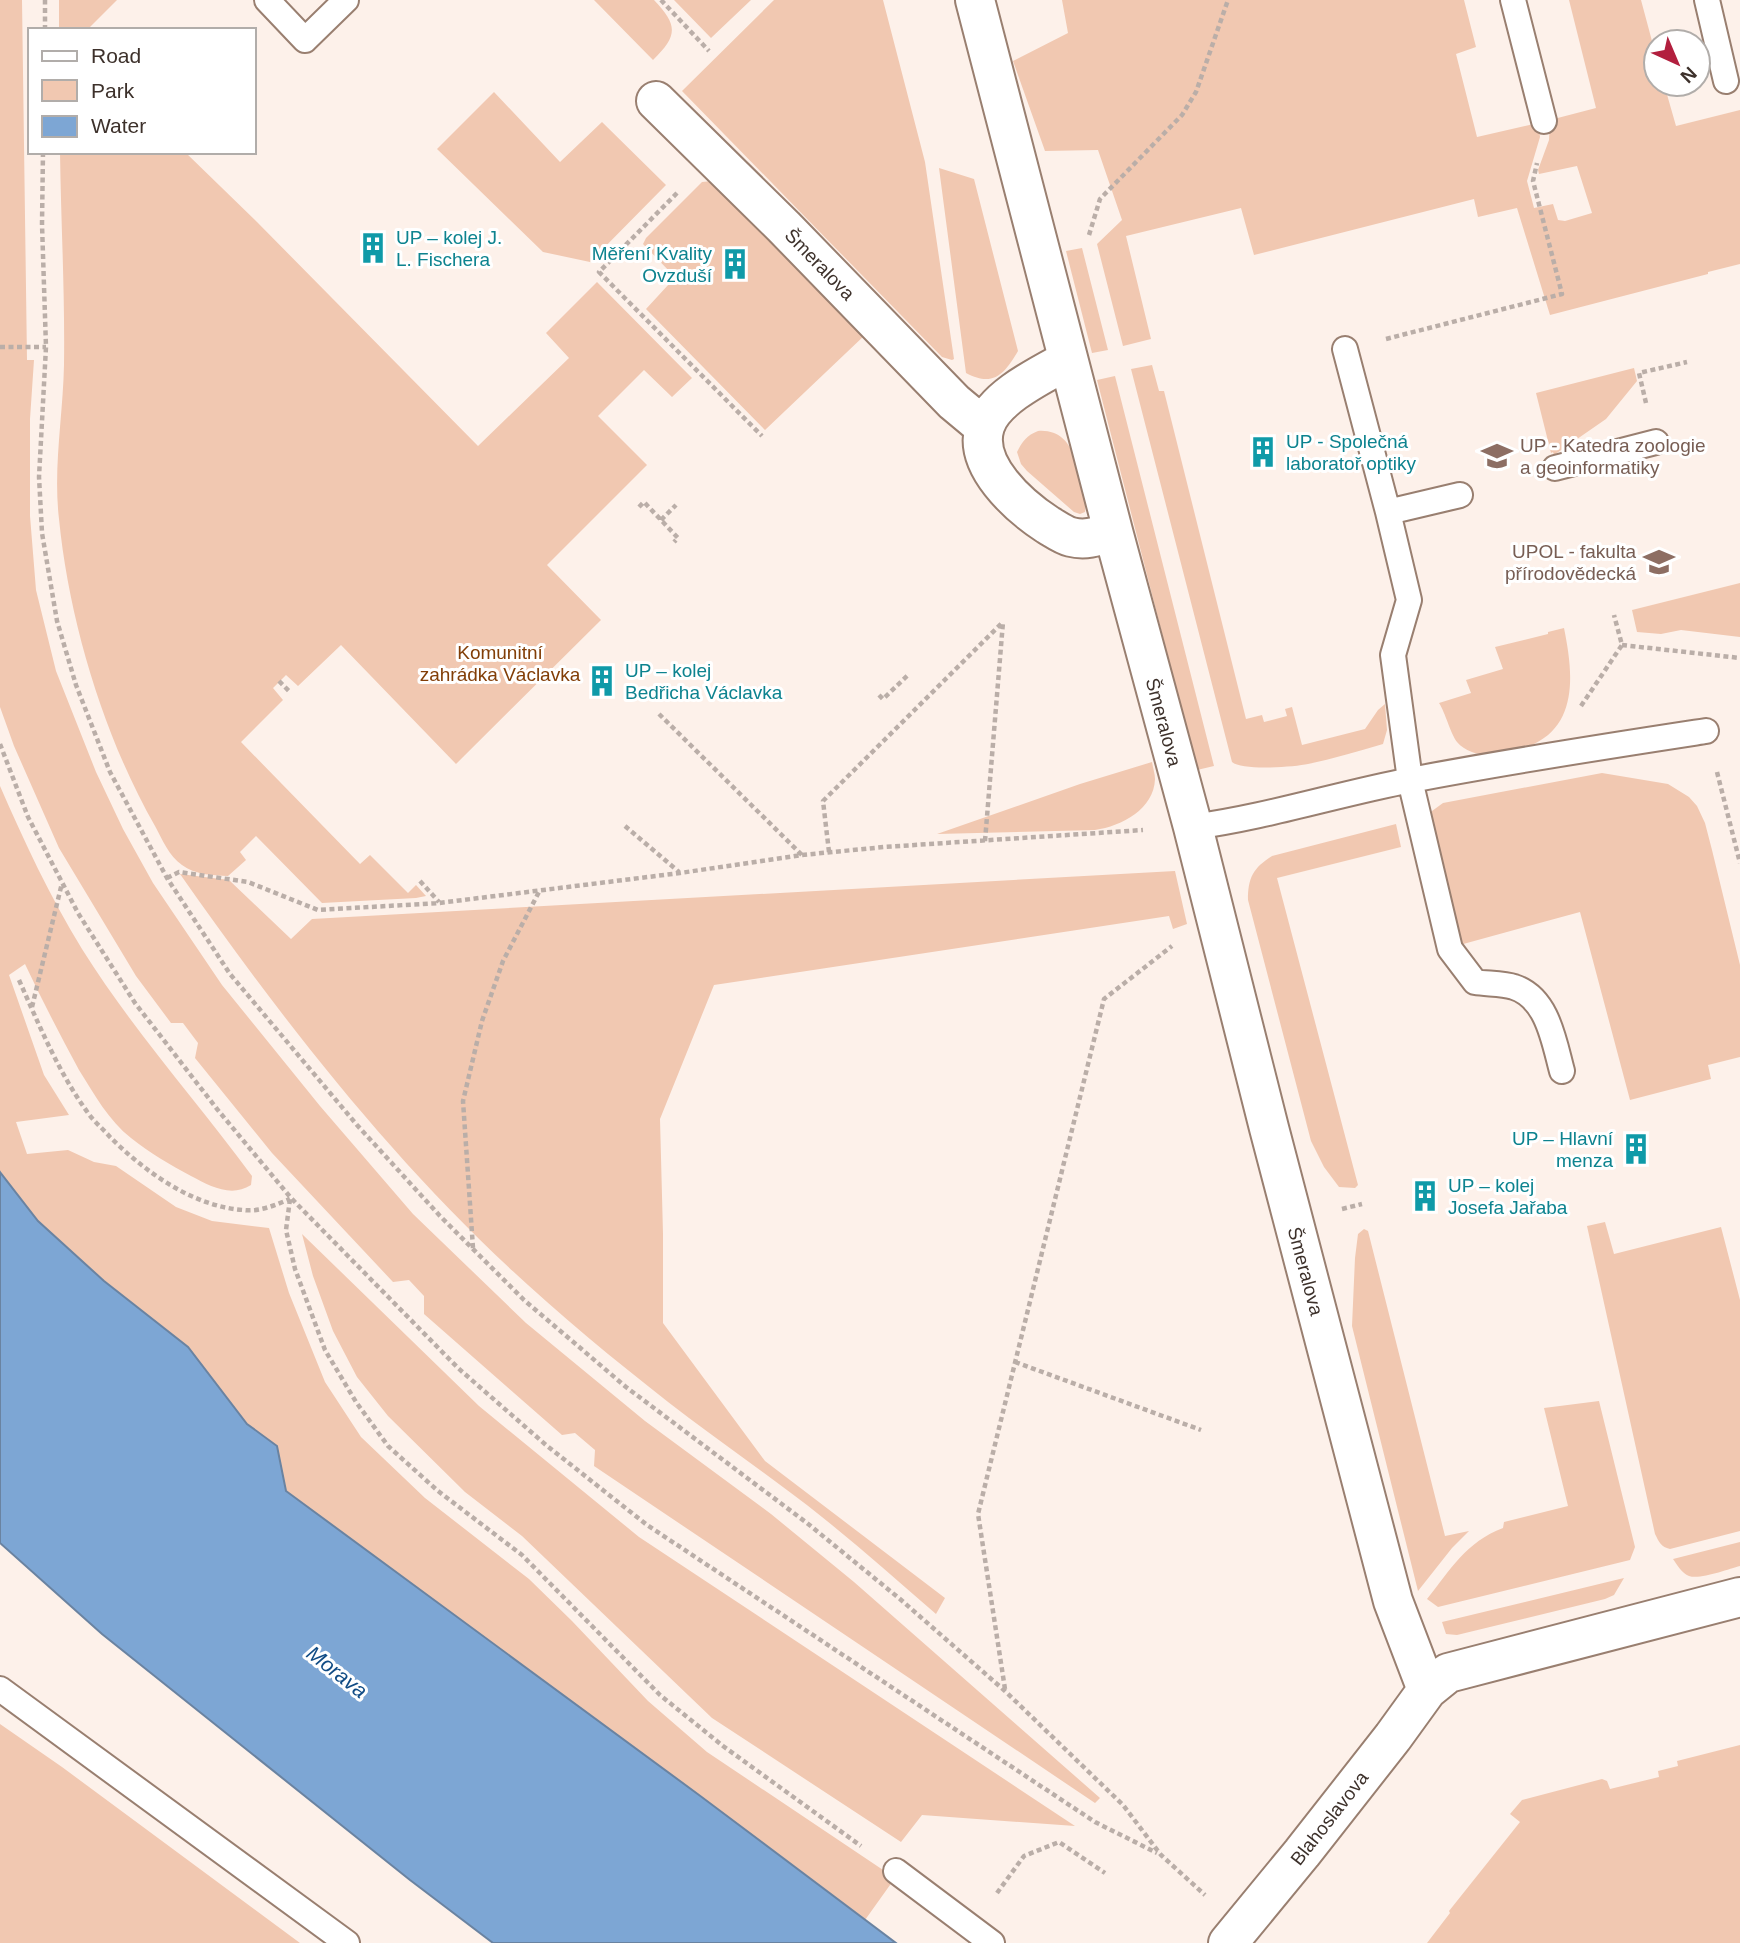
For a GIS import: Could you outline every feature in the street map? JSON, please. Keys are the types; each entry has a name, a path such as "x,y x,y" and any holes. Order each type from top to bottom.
{"street":[{"name":"Šmeralova","path":"975,0 1393,1601 1427,1690"},
{"name":"Šmeralova","path":"656,102 784,227 954,402 984,427"},
{"path":"1068,360 1017,389 991,414 984,427 986,459 997,478 1027,511 1068,537 1088,539 1113,531"},
{"path":"1427,1690 1448,1673 1740,1597"},
{"name":"Blahoslavova","path":"1234,1935 1302,1853 1427,1690"}],"lane":[{"path":"267,0 305,40 346,0"},
{"path":"1513,0 1544,121"},
{"path":"1707,0 1726,82"},
{"path":"1345,349 1409,600 1393,655 1410,780 1450,949 1475,982 1515,987 1535,1000 1550,1025 1562,1071"},
{"path":"1555,468 1656,442"},
{"path":"1388,512 1460,495"},
{"path":"1193,827 1239,821 1410,780 1706,730"},
{"path":"0,1689 347,1943"},
{"path":"896,1871 982,1936"}],"path":[{"path":"45,0 45,28"},
{"path":"661,0 709,51"},
{"path":"1088,238 1100,199 1182,115 1196,92 1228,0"},
{"path":"43,154 46,347 39,477 42,533 57,621 76,685 110,772 167,878 230,974 356,1125 524,1300 626,1387 807,1523 1005,1691 1123,1805 1161,1855 1234,1935"},
{"path":"1345,349 1562,294 1533,181 1539,156"},
{"path":"713,157 599,272 762,436"},
{"path":"0,347 46,347"},
{"path":"1642,373 1686,362"},
{"path":"639,507 644,502 678,538 674,542"},
{"path":"661,520 676,505"},
{"path":"1594,687 1622,645 1614,615"},
{"path":"829,852 823,800 1003,622 985,841"},
{"path":"1622,645 1740,658"},
{"path":"879,695 883,699 908,675"},
{"path":"279,681 291,693"},
{"path":"659,714 802,855"},
{"path":"1706,730 1740,863"},
{"path":"0,744 28,817 78,912 135,1003 290,1198 458,1368 546,1445 647,1525 1095,1822 1161,1855"},
{"path":"625,826 680,873"},
{"path":"167,878 179,872 248,882 318,910 439,903 829,852 1193,827"},
{"path":"420,881 439,903"},
{"path":"32,1007 62,882"},
{"path":"473,1249 463,1101 482,1021 503,961 540,890"},
{"path":"1005,1691 978,1514 1104,999 1174,944"},
{"path":"19,980 43,1036 72,1090 93,1120 132,1159 155,1176 220,1207 245,1211 265,1209 290,1198"},
{"path":"290,1198 286,1230 295,1269 325,1350 356,1402 388,1446 438,1491 522,1555 660,1695 723,1746 896,1871"},
{"path":"1342,1209 1362,1204"},
{"path":"1015,1362 1201,1430"},
{"path":"982,1936 1024,1856 1059,1842 1105,1873"}],"green space":[{"path":"0,0 22,0 27,360 34,360 30,419 30,516 36,590 56,671 96,772 153,883 222,985 320,1106 413,1214 526,1323 645,1421 771,1514 854,1582 1100,1798 1095,1803 594,1466 595,1450 575,1433 562,1435 424,1314 424,1296 409,1280 393,1282 272,1153 195,1058 198,1043 183,1023 171,1023 136,976 59,848 14,746 0,707"},
{"path":"59,0 117,0 89,28 59,28"},
{"path":"594,0 654,0 671,24 671,37 653,60"},
{"path":"674,0 751,0 711,38"},
{"path":"774,0 883,0 925,162 954,359 952,360 942,357 682,91"},
{"path":"1062,0 1464,0 1476,47 1456,54 1477,137 1538,123 1540,137 1527,181 1534,208 1553,204 1558,220 1565,221 1592,213 1577,166 1539,174 1549,140 1550,120 1596,108 1569,0 1641,0 1648,28 1642,28 1642,98 1668,98 1676,126 1740,110 1740,264 1550,315 1517,208 1478,217 1474,199 1254,255 1241,208 1126,236 1151,339 1123,346 1097,244 1122,220 1098,150 1045,151 1013,61 1068,33"},
{"path":"494,92 560,162 602,122 666,185 590,262 543,252 437,149"},
{"name":"Komunitní zahrádka Václavka","path":"60,154 187,154 478,446 569,358 546,333 597,282 692,378 672,397 644,370 598,416 647,465 547,565 601,620 456,764 341,645 298,686 286,675 273,688 283,700 241,742 360,864 370,855 408,893 416,885 426,896 322,903 256,836 240,852 246,860 228,876 192,871 177,861 163,842 120,755 105,717 80,637 71,597 57,500 64,338"},
{"path":"939,168 974,179 1018,351 1003,372 991,378 984,379 966,373"},
{"path":"712,181 866,334 765,430 646,309 669,284 672,274 643,244 646,238 702,182"},
{"path":"1082,248 1108,350 1092,353 1066,251"},
{"path":"1152,365 1159,391 1164,391 1246,719 1262,715 1264,722 1287,716 1285,709 1292,707 1302,745 1365,729 1385,704 1387,730 1383,744 1301,765 1246,767 1232,762 1131,369"},
{"path":"1634,368 1637,381 1606,419 1554,455 1551,453 1536,393"},
{"path":"1115,376 1214,766 1197,770 1097,380"},
{"path":"1038,431 1051,432 1061,437 1068,445 1078,467 1086,504 1085,512 1074,512 1021,464 1017,452 1025,439"},
{"path":"1740,583 1740,637 1681,630 1661,634 1637,632 1632,610"},
{"path":"1564,628 1569,660 1569,693 1566,708 1549,734 1530,746 1497,754 1478,754 1462,746 1455,739 1439,703 1471,693 1466,680 1503,669 1495,647"},
{"path":"1152,762 1155,779 1149,799 1135,814 1116,825 1095,830 937,834 1080,784"},
{"path":"1602,773 1668,784 1689,797 1697,806 1705,823 1740,965 1740,1057 1708,1065 1711,1079 1630,1100 1580,912 1456,946 1429,821 1432,811 1443,803"},
{"path":"0,786 38,869 82,949 143,1036 252,1176 251,1185 228,1191 213,1187 160,1158 123,1131 102,1107 79,1070 25,964 9,975 44,1075 69,1115 16,1122 27,1154 68,1150 94,1162 116,1166 176,1207 212,1221 269,1228 289,1293 325,1382 361,1437 425,1498 529,1579 648,1701 707,1752 895,1878 865,1920 286,1491 277,1446 247,1424 188,1347 104,1281 38,1221 0,1172"},
{"path":"1396,824 1401,847 1277,878 1358,1185 1355,1188 1339,1187 1324,1167 1311,1141 1248,900 1249,886 1256,869 1272,856"},
{"path":"1175,871 1187,924 1173,929 1169,916 714,985 660,1119 663,1323 765,1461 945,1598 936,1614 822,1517 607,1353 479,1239 432,1191 343,1090 259,983 180,874 229,880 291,939 312,919"},
{"path":"1605,1222 1614,1254 1721,1227 1740,1300 1740,1531 1670,1549 1659,1542 1655,1534 1587,1226"},
{"path":"1364,1229 1368,1231 1445,1536 1469,1531 1418,1591 1352,1326 1355,1258 1358,1234"},
{"path":"302,1234 479,1406 639,1537 1075,1826 922,1815 901,1842 712,1718 522,1536 465,1492 388,1416 357,1377 333,1331 313,1276"},
{"path":"1599,1401 1635,1547 1630,1560 1438,1607 1427,1599 1469,1549 1503,1528 1504,1522 1568,1506 1544,1408"},
{"path":"1740,1542 1740,1566 1714,1574 1689,1576 1673,1559"},
{"path":"1624,1578 1614,1595 1605,1599 1457,1635 1446,1634 1442,1622"},
{"path":"0,1724 62,1767 300,1943 0,1943"},
{"path":"1740,1745 1740,1943 1427,1943 1520,1822 1510,1814 1522,1800 1602,1779 1607,1781 1610,1789 1659,1777 1658,1771 1678,1766 1677,1761"}],"water":[{"name":"Morava","path":"0,1172 38,1221 104,1281 188,1347 247,1424 277,1446 286,1491 896,1943 493,1943 102,1634 0,1543"}],"place":[{"name":"UP – kolej J. L. Fischera","path":"373,248"},
{"name":"Měření Kvality Ovzduší","path":"735,264"},
{"name":"UP - Společná laboratoř optiky","path":"1263,452"},
{"name":"UP - Katedra zoologie a geoinformatiky","path":"1497,456"},
{"name":"UPOL - fakulta přírodovědecká","path":"1659,562"},
{"name":"UP – kolej Bedřicha Václavka","path":"602,681"},
{"name":"UP – Hlavní menza","path":"1636,1149"},
{"name":"UP – kolej Josefa Jařaba","path":"1425,1196"}]}
